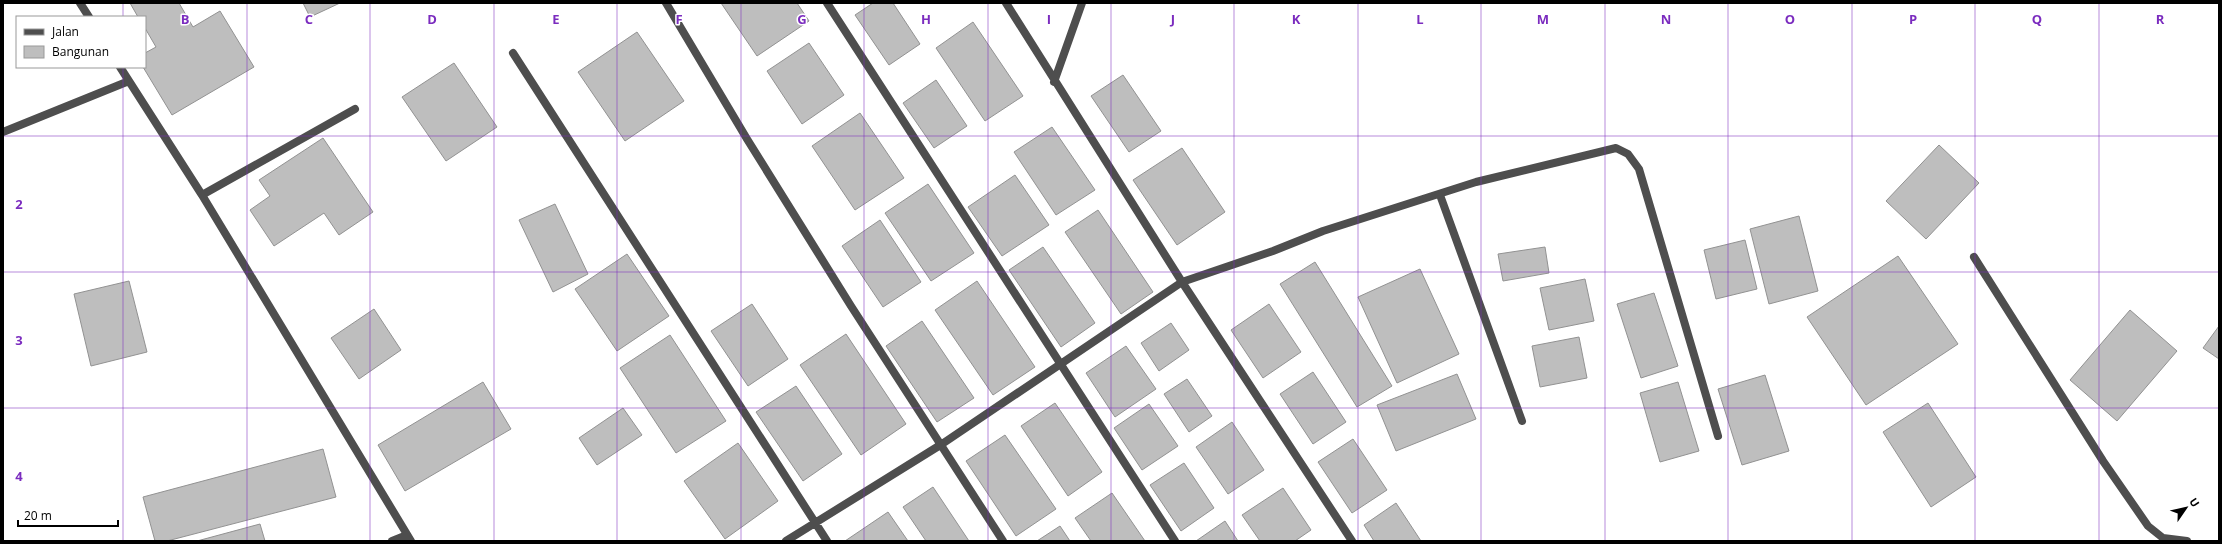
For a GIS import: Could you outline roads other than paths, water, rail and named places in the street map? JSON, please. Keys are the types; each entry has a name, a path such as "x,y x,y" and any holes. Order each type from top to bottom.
{"street":[{"path":"80,3 88,16"},
{"path":"666,3 747,139 847,299 942,444 1003,541"},
{"path":"827,3 1175,541"},
{"path":"1006,3 1054,82 1182,282 1352,541"},
{"path":"1054,82 1082,3"},
{"path":"513,53 827,541"},
{"path":"121,68 202,195 409,538 392,541"},
{"path":"3,132 128,81"},
{"path":"202,195 354,109"},
{"path":"786,541 942,444 1182,282 1273,251 1323,231 1440,195 1476,182 1616,148 1628,154 1638,168 1718,436"},
{"path":"1440,195 1522,421"},
{"path":"1974,257 2103,460 2148,526 2162,538 2187,541"}]}
